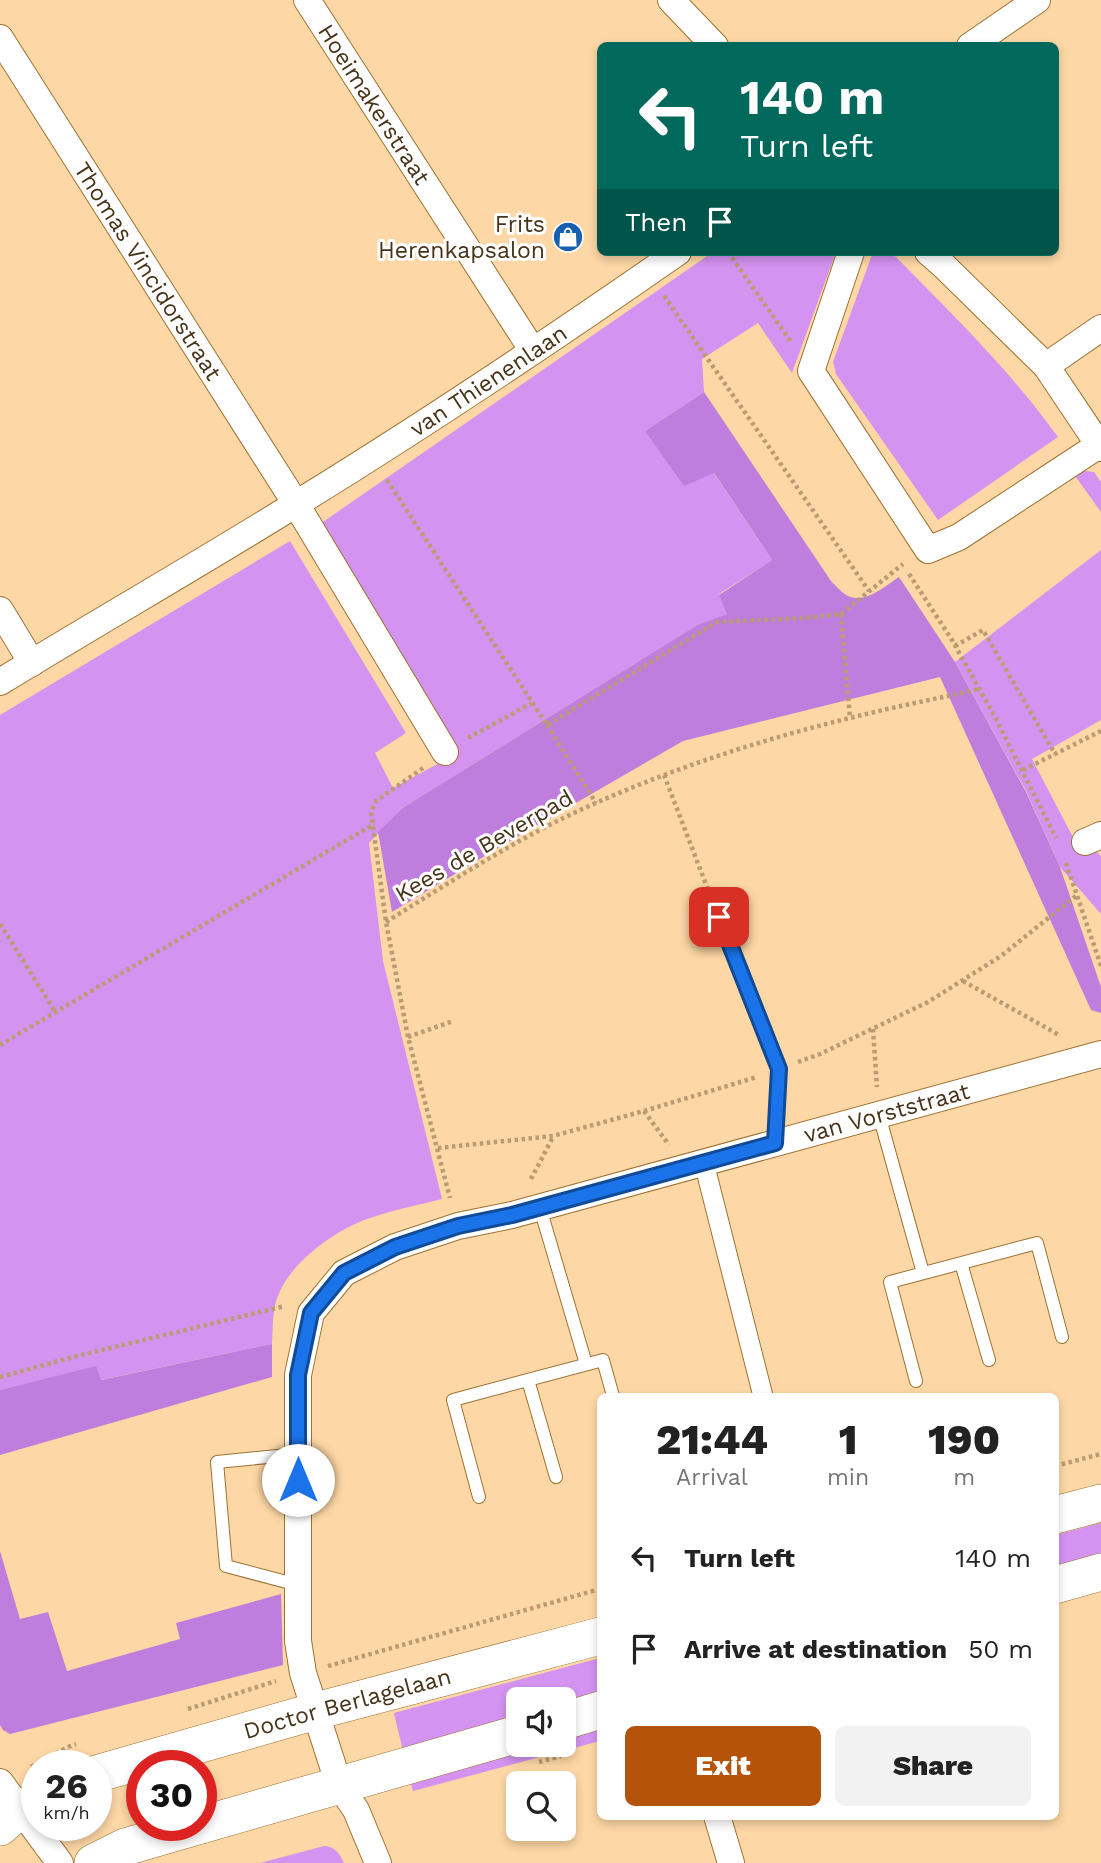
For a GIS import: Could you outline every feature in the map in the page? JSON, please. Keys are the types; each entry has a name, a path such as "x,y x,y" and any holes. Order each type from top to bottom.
{"main road":[{"path":"1059,1514 1101,1503"},
{"path":"1059,1584 1101,1572"},
{"name":"Doctor Berlagelaan","path":"112,1769 316,1711 597,1637"},
{"path":"576,1717 597,1711"},
{"path":"217,1820 506,1737"},
{"path":"93,1863 125,1847 146,1841"}],"street":[{"name":"Hoeimakerstraat","path":"307,0 533,351"},
{"path":"671,0 711,42"},
{"path":"976,42 1037,0"},
{"name":"Thomas Vincidorstraat","path":"0,38 296,504"},
{"name":"van Thienenlaan","path":"0,682 372,456 672,256"},
{"path":"850,256 811,371 928,550 959,537 1100,447 1046,366 933,256"},
{"path":"1046,366 1101,328"},
{"path":"296,504 445,752"},
{"path":"0,610 32,663"},
{"name":"van Vorststraat","path":"378,1863 356,1810 339,1785 303,1673 299,1641 298,1375 311,1313 344,1273 395,1247 458,1226 540,1208 1098,1055"},
{"path":"695,1165 762,1393"},
{"path":"14,1805 60,1863"},
{"path":"719,1820 731,1863"}],"lane":[{"path":"719,917 779,1069 775,1143"},
{"path":"879,1115 923,1273"},
{"path":"540,1208 586,1364"},
{"path":"916,1381 890,1282 1038,1243 1062,1337"},
{"path":"961,1263 989,1360"},
{"path":"480,1497 453,1400 603,1360 612,1393"},
{"path":"528,1380 555,1478"},
{"path":"298,1454 217,1462 226,1566 299,1585"}],"path":[{"path":"731,256 811,371"},
{"path":"648,273 869,591"},
{"path":"372,456 596,803"},
{"path":"547,725 717,622 842,614 903,564 928,550"},
{"path":"903,564 979,689 1023,770 1056,839"},
{"path":"842,614 850,718"},
{"path":"955,646 983,630 1055,754"},
{"name":"Kees de Beverpad","path":"458,1226 408,1037 386,922 507,847 596,803 664,775 756,744 850,718 979,689"},
{"path":"386,922 372,812 376,802 445,752 532,703"},
{"path":"1023,770 1101,731"},
{"path":"664,775 719,917"},
{"path":"0,1045 374,824"},
{"path":"1065,862 1101,966"},
{"path":"0,924 56,1013"},
{"path":"963,981 1098,1055"},
{"path":"408,1037 453,1021"},
{"path":"873,1029 879,1115"},
{"path":"644,1111 695,1165"},
{"path":"512,1215 553,1136"},
{"path":"0,1377 325,1297"},
{"path":"1059,1465 1101,1454"}],"shaded area":[{"path":"707,256 835,256 792,373 758,323 702,359 704,392 645,431 713,472 772,560 719,594 728,614 697,625 404,807 369,843 383,961 442,1199 388,1212 357,1223 331,1237 306,1257 287,1279 277,1297 272,1344 100,1380 95,1367 0,1390 0,715 290,541 406,733 375,753 393,788 456,754 320,524"},
{"path":"872,256 895,256 999,365 1058,437 938,520 836,374 833,362"},
{"path":"704,392 831,581 848,596 862,598 899,577 955,662 1026,792 1060,867 1101,987 1101,1013 1091,1010 940,677 683,741 392,912 378,832 404,807 697,625 727,614 719,595 772,560 714,473 684,486 645,431"},
{"path":"1070,469 1094,472 1101,482 1101,512"},
{"path":"1101,550 1101,720 1032,759 1076,843 1090,842 1101,857 1101,914 1060,867 1026,791 955,662"},
{"path":"272,1344 272,1377 0,1455 0,1390 96,1366 101,1380"},
{"path":"1101,1523 1101,1565 1059,1576 1059,1534"},
{"path":"0,1551 20,1619 48,1612 67,1671 180,1639 176,1623 281,1594 283,1665 10,1734 0,1725"},
{"path":"597,1659 597,1702 576,1708 576,1687 506,1687 506,1728 404,1755 394,1713"},
{"path":"597,1719 597,1742 576,1747 576,1725"},
{"path":"506,1748 506,1757 540,1757 413,1791 408,1773"},
{"path":"324,1846 337,1851 344,1863 260,1863"}],"place":[{"name":"Frits Herenkapsalon","path":"568,237"}],"route":[{"path":"298,1480 298,1375 311,1313 344,1273 395,1247 458,1226 512,1215 775,1143 779,1069 719,917"}]}
